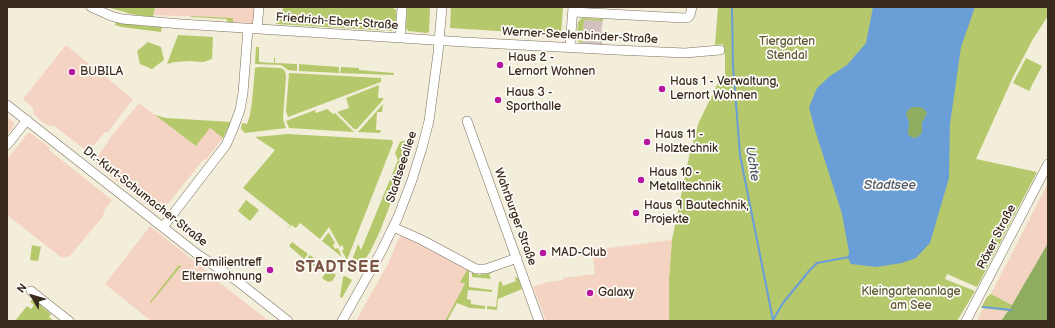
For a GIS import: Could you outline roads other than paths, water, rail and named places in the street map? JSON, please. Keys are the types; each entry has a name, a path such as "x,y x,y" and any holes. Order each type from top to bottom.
{"street":[{"name":"Friedrich-Ebert-Straße","path":"91,7 122,19 440,40"},
{"path":"163,227 226,145 233,130 244,94 252,28 259,7"},
{"path":"400,38 402,7"},
{"name":"Stadtseeallee","path":"342,321 373,267 393,227 412,180 427,131 440,40 442,7"},
{"path":"570,47 573,9 687,18 690,15 692,7"},
{"name":"Werner-Seelenbinder-Straße","path":"440,40 685,53 720,50"},
{"name":"Dr.-Kurt-Schumacher-Straße","path":"7,105 211,264 236,280 288,321"},
{"path":"7,145 27,120"},
{"name":"Wahrburger Straße","path":"467,121 539,321"},
{"name":"Röxer Straße","path":"966,321 1048,164"},
{"path":"393,227 422,240 476,269 486,269 517,258"},
{"path":"31,291 69,321"}],"water":[{"name":"Stadtsee","path":"873,7 975,7 961,47 950,124 949,178 930,243 916,258 902,263 876,267 851,264 848,258 849,252 842,214 809,107 817,88 830,76 847,65 866,43","holes":["912,107 923,108 927,113 922,123 922,133 916,138 911,137 908,134 909,122 906,114"]}],"waterway":[{"name":"Uchte","path":"732,7 733,65 740,155 773,320"},
{"path":"773,320 783,303 817,263 849,257"},
{"path":"983,307 1011,310"}],"place":[{"name":"Haus 2 - Lernort Wohnen","path":"500,65"},
{"name":"BUBILA","path":"72,72"},
{"name":"Haus 1 - Verwaltung, Lernort Wohnen","path":"662,89"},
{"name":"Haus 3 - Sporthalle","path":"498,100"},
{"name":"Haus 11 - Holztechnik","path":"647,142"},
{"name":"Haus 10 - Metalltechnik","path":"641,180"},
{"name":"Haus 9 Bautechnik, Projekte","path":"636,213"},
{"name":"MAD-Club","path":"543,253"},
{"name":"Familientreff Elternwohnung","path":"270,270"},
{"name":"Galaxy","path":"590,293"}],"district":[{"name":"STADTSEE","path":"338,268"}],"park label":[{"name":"Tiergarten Stendal","path":"787,49"},
{"name":"Kleingartenanlage am See","path":"911,299"}]}
